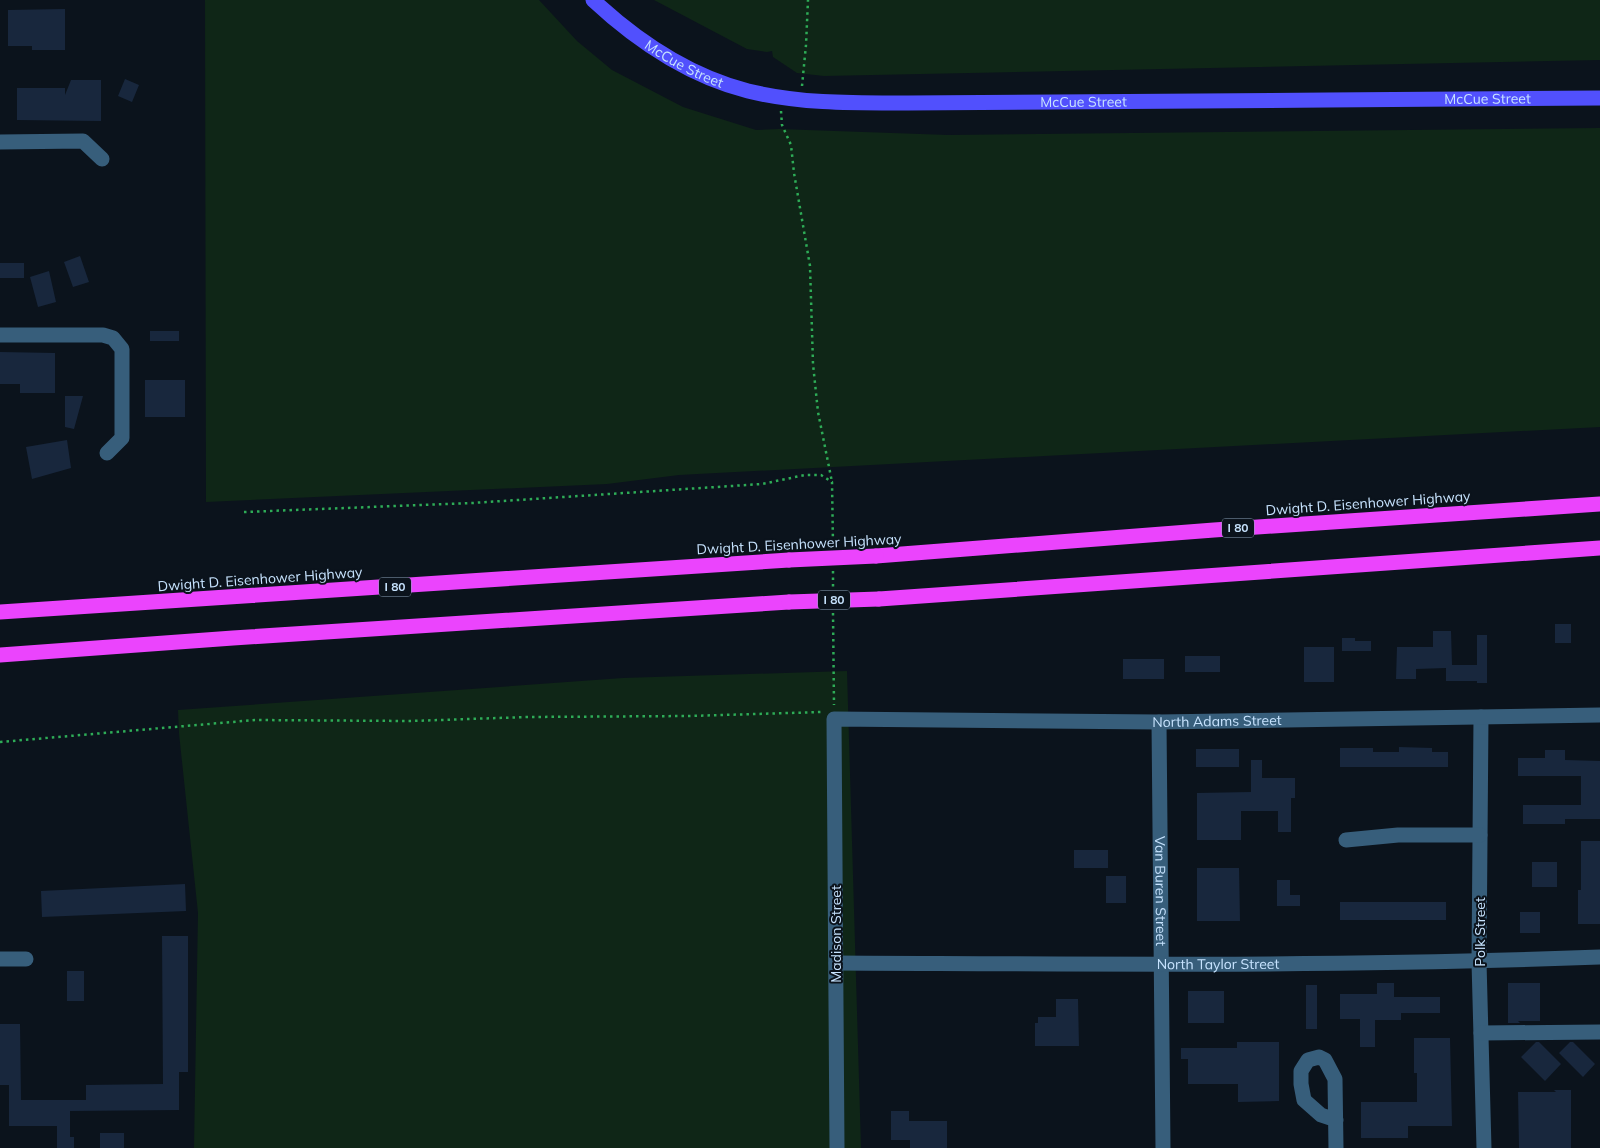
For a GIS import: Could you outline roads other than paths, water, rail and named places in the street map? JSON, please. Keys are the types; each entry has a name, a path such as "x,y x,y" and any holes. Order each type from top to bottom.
{"highway":[{"name":"Dwight D. Eisenhower Highway","path":"0,612 789,560 876,556 1214,530 1600,504"},
{"name":"I 80","path":"0,655 789,602 879,599 1600,548"}],"main road":[{"name":"McCue Street","path":"593,0 613,19 647,44 681,65 717,81 747,90 800,100 869,103 1600,98"}],"street":[{"path":"0,142 83,141 102,159"},
{"path":"0,335 103,335 113,338 122,349 122,438 107,453"},
{"name":"North Adams Street","path":"834,716 1159,722 1600,715"},
{"name":"Madison Street","path":"834,716 837,1148"},
{"name":"Polk Street","path":"1482,717 1479,962 1484,1148"},
{"name":"Van Buren Street","path":"1159,722 1162,1148"},
{"path":"1346,840 1398,835 1480,835"},
{"name":"North Taylor Street","path":"836,963 1161,964 1479,962 1600,957"},
{"path":"0,959 26,958"},
{"path":"1481,1033 1600,1032"},
{"path":"1336,1120 1336,1148"}]}
